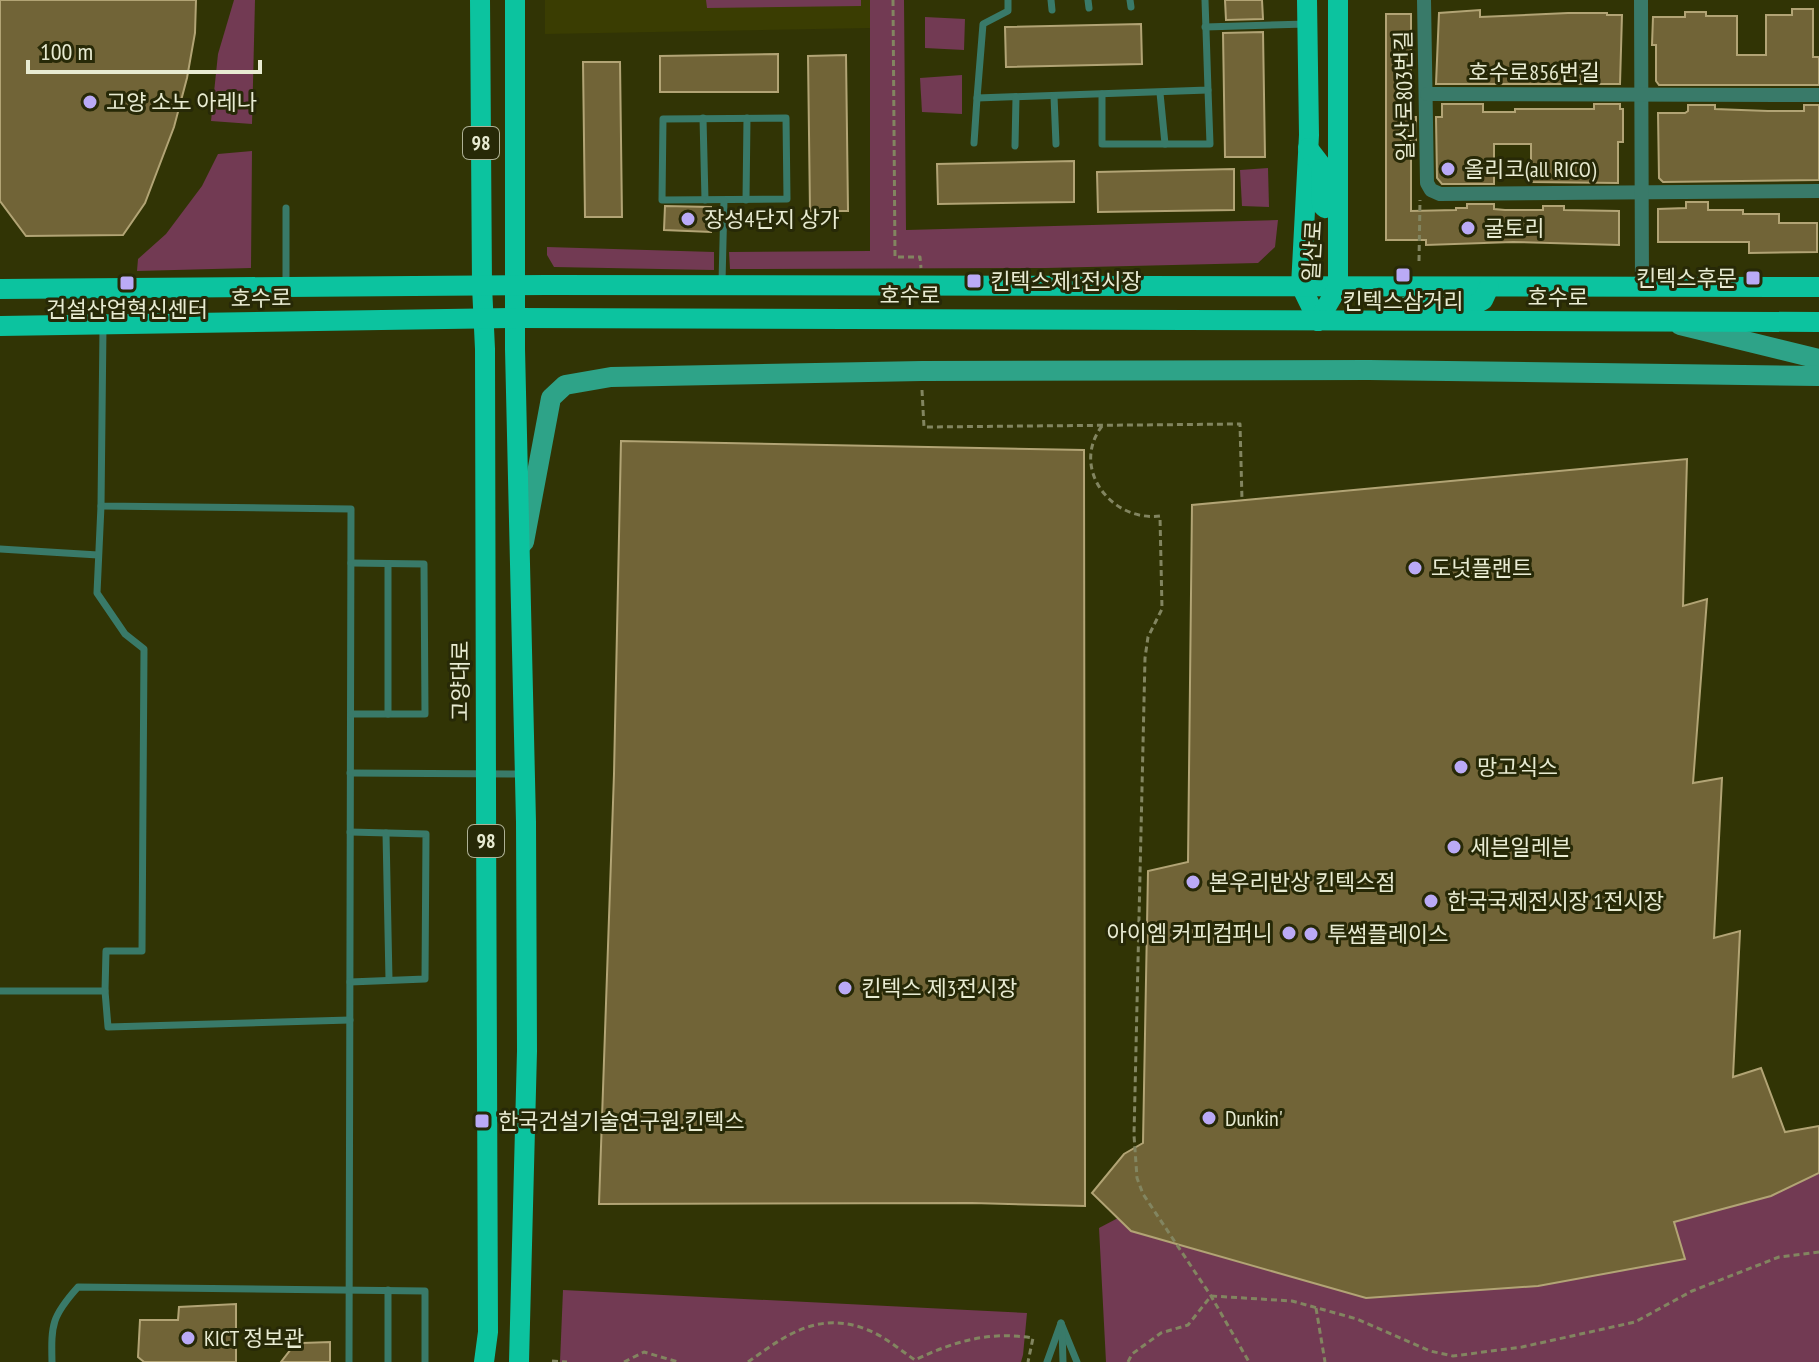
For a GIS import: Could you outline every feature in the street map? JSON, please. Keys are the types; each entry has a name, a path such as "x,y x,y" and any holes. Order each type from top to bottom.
{"main road":[{"name":"고양대로","path":"480,0 488,1332 484,1362"},
{"name":"98","path":"515,0 527,1051 519,1362"},
{"name":"일산로","path":"1307,0 1308,148 1301,286 1318,321"},
{"name":"일산로","path":"1318,321 1338,287 1338,0"},
{"path":"1308,148 1321,165 1322,205 1325,208 1330,206 1338,191"},
{"name":"호수로","path":"0,289 516,285 1819,287"},
{"path":"1414,320 1404,313 1408,306 1474,305 1483,300 1489,287"},
{"name":"호수로","path":"0,326 517,318 1819,322"},
{"path":"1665,322 1819,359"},
{"path":"521,562 551,398 565,385 611,377 922,371 1355,370 1819,376"},
{"path":"522,1333 529,1362"}],"street":[{"name":"일산로803번길","path":"1424,0 1427,183 1431,190"},
{"path":"1641,0 1642,287"},
{"name":"호수로856번길","path":"1427,94 1819,95"},
{"path":"1431,190 1440,194 1819,191"}],"lane":[{"path":"974,143 983,24 1008,11 1008,0"},
{"path":"1051,0 1052,10"},
{"path":"1102,94 1102,144 1210,144 1205,0"},
{"path":"1205,27 1307,24"},
{"path":"977,98 1208,90"},
{"path":"1160,93 1165,144"},
{"path":"1054,96 1056,144"},
{"path":"1015,146 1016,97"},
{"path":"703,118 705,200"},
{"path":"746,200 747,118"},
{"path":"747,118 786,118 787,199 662,200 663,119 747,118"},
{"path":"722,285 724,201"},
{"path":"286,208 286,287"},
{"path":"103,325 97,593 125,634 144,649 142,951 106,951 108,1027 350,1020"},
{"path":"101,506 351,509 349,1362"},
{"path":"0,549 98,555"},
{"path":"351,563 424,564 425,714 351,714"},
{"path":"388,564 388,714"},
{"path":"350,773 525,774"},
{"path":"350,832 426,834 425,979 350,982"},
{"path":"386,833 389,980"},
{"path":"0,991 105,991"},
{"path":"52,1362 51,1334 59,1308 78,1287 425,1291 425,1362"},
{"path":"388,1290 388,1362"},
{"path":"1047,1362 1061,1323"},
{"path":"1061,1323 1063,1362"},
{"path":"1061,1323 1077,1362"}],"path":[{"path":"893,0 895,257 920,257 921,275"},
{"path":"1419,261 1420,198 1431,190"},
{"path":"921,386 924,427 1240,424 1242,500"},
{"path":"1102,426 1092,448 1092,468 1098,487 1111,503 1128,513 1148,518 1160,516 1162,609 1148,637 1145,658 1134,1135 1137,1178 1151,1208 1211,1296 1249,1362"},
{"path":"1211,1296 1292,1301 1357,1319 1430,1351 1453,1356 1522,1347 1635,1322 1692,1291 1779,1257 1819,1252"},
{"path":"1128,1362 1132,1354 1161,1333 1188,1325 1211,1296"},
{"path":"1316,1308 1325,1362"},
{"path":"748,1362 796,1330 832,1322 868,1330 913,1361 953,1342 1011,1334 1033,1338 1028,1362"},
{"path":"624,1362 644,1352 678,1362"},
{"path":"552,1361 567,1362"}],"shaded area":[{"path":"234,0 255,0 252,124 211,121 218,54"},
{"path":"545,0 870,0 870,28 545,34"},
{"path":"706,0 861,0 861,6 707,8"},
{"path":"870,0 904,0 906,230 1278,220 1275,247 1258,263 1046,268 730,269 729,252 870,251"},
{"path":"925,17 965,19 964,50 925,48"},
{"path":"962,75 962,114 922,112 920,78"},
{"path":"252,151 251,268 137,271 138,259 166,234 202,186 218,154"},
{"path":"1268,168 1269,207 1242,206 1240,170"},
{"path":"547,247 714,252 714,270 554,267 547,255"},
{"path":"1819,1173 1819,1362 1106,1362 1099,1228 1118,1218 1154,1238 1366,1298 1538,1286 1684,1259 1674,1222 1771,1196"},
{"path":"563,1290 1027,1313 1023,1355 1021,1362 560,1362"}],"building":[{"name":"고양 소노 아레나","path":"0,0 196,0 195,33 174,127 145,203 123,235 26,236 0,201"},
{"path":"1225,0 1262,0 1263,19 1226,20"},
{"path":"1792,9 1813,9 1813,57 1819,57 1819,85 1659,85 1656,81 1653,17 1685,17 1685,12 1737,16 1737,55 1766,55 1766,15 1792,15"},
{"path":"1480,10 1480,17 1568,13 1622,15 1620,84 1436,84 1439,13"},
{"path":"1386,14 1411,14 1411,117 1416,117 1416,141 1411,141 1411,211 1456,210 1467,208 1467,204 1494,204 1494,209 1505,210 1543,210 1543,206 1564,206 1564,210 1619,211 1619,245 1513,242 1426,245 1426,240 1386,240"},
{"path":"1141,24 1142,64 1006,67 1005,27"},
{"path":"1263,32 1265,157 1225,157 1223,33"},
{"path":"778,54 778,92 660,92 660,56"},
{"path":"846,55 848,211 810,211 808,56"},
{"path":"583,62 620,62 622,217 585,217"},
{"path":"1442,104 1483,104 1483,112 1515,112 1515,109 1594,109 1594,104 1620,104 1620,109 1623,109 1623,142 1618,142 1618,183 1531,182 1531,144 1494,144 1494,184 1442,184 1437,178 1436,117 1442,117"},
{"path":"1688,105 1715,105 1715,109 1804,111 1804,105 1819,105 1819,180 1663,182 1659,178 1658,113 1685,113"},
{"path":"1074,161 1074,202 938,204 937,164"},
{"path":"1234,169 1234,210 1098,212 1097,172"},
{"path":"1686,202 1708,202 1708,210 1779,214 1779,223 1817,223 1817,252 1749,253 1749,242 1658,242 1658,209 1686,208"},
{"name":"장성4단지 상가","path":"665,206 711,207 711,232 664,230"},
{"name":"킨텍스 제3전시장","path":"621,441 1084,450 1085,1206 972,1203 599,1204 614,774"},
{"name":"한국국제전시장 1전시장","path":"1687,459 1683,606 1707,599 1693,783 1722,778 1714,938 1740,931 1733,1077 1761,1068 1785,1132 1819,1126 1819,1173 1771,1196 1674,1222 1685,1259 1538,1286 1366,1298 1131,1231 1092,1193 1124,1154 1143,1143 1148,871 1188,862 1192,505"},
{"name":"KICT 정보관","path":"236,1304 236,1362 144,1362 138,1357 140,1320 178,1320 179,1307"},
{"path":"330,1342 330,1362 281,1362 291,1349 302,1343"}],"place":[{"name":"고양 소노 아레나","path":"90,102"},
{"name":"올리코(all RICO)","path":"1448,169"},
{"name":"장성4단지 상가","path":"688,219"},
{"name":"굴토리","path":"1468,228"},
{"name":"킨텍스삼거리","path":"1403,275"},
{"name":"킨텍스후문","path":"1753,278"},
{"name":"킨텍스제1전시장","path":"974,281"},
{"name":"건설산업혁신센터","path":"127,283"},
{"name":"도넛플랜트","path":"1415,568"},
{"name":"망고식스","path":"1461,767"},
{"name":"세븐일레븐","path":"1454,847"},
{"name":"본우리반상 킨텍스점","path":"1193,882"},
{"name":"한국국제전시장 1전시장","path":"1431,901"},
{"name":"아이엠 커피컴퍼니","path":"1289,933"},
{"name":"투썸플레이스","path":"1311,934"},
{"name":"킨텍스 제3전시장","path":"845,988"},
{"name":"Dunkin'","path":"1209,1118"},
{"name":"한국건설기술연구원.킨텍스","path":"482,1121"},
{"name":"KICT 정보관","path":"188,1338"}]}
